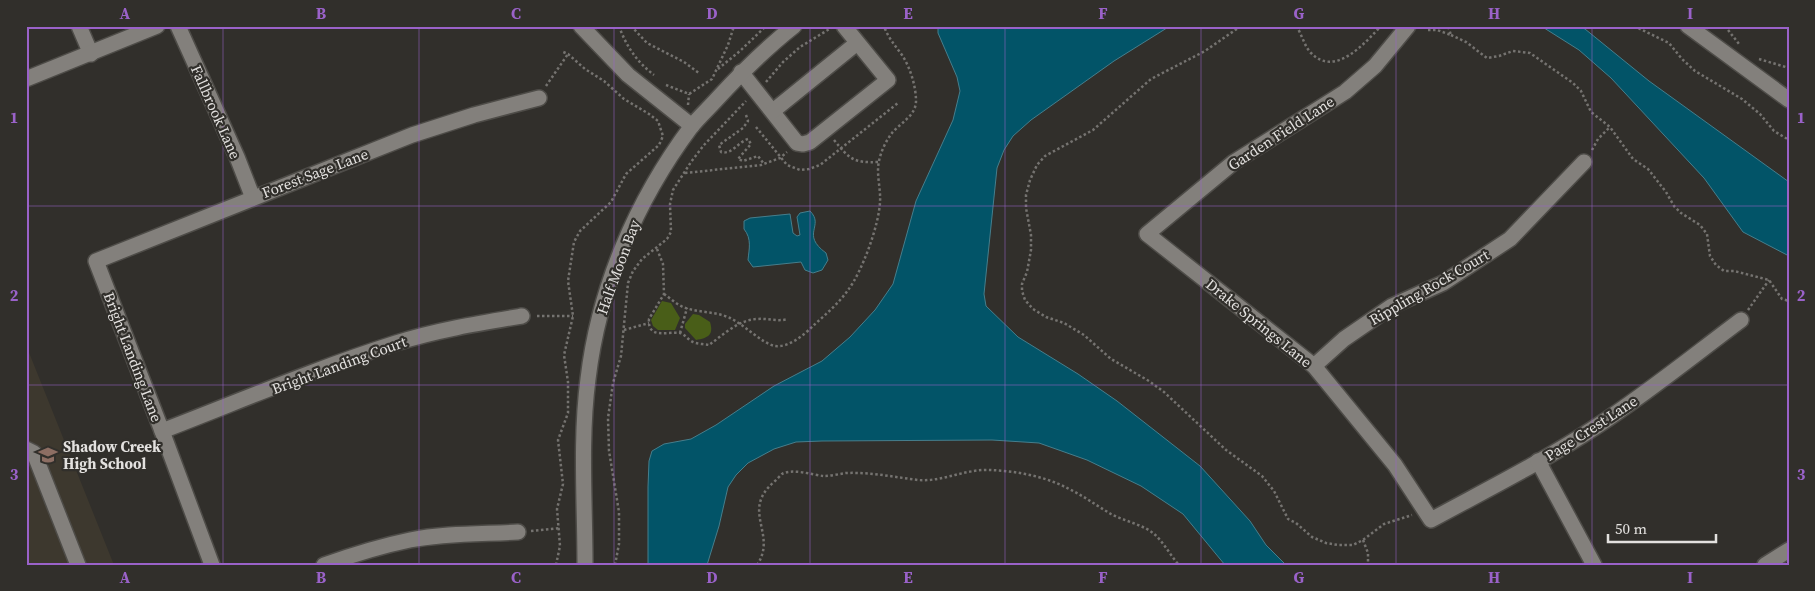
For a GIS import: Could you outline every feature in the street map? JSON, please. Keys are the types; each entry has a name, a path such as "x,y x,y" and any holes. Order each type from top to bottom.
{"street":[{"path":"78,26 90,54"},
{"path":"26,79 157,26"},
{"name":"Fallbrook Lane","path":"178,26 237,157 253,198"},
{"path":"580,26 628,75 692,126"},
{"name":"Half Moon Bay","path":"586,565 585,420 588,381 593,343 601,308 616,262 633,220 656,180 692,126 742,72 794,26"},
{"path":"742,72 798,143 810,142 888,80 844,26"},
{"name":"Garden Field Lane","path":"1147,234 1234,162 1345,92 1375,66 1408,26"},
{"path":"1688,26 1789,100"},
{"path":"773,112 857,43"},
{"name":"Forest Sage Lane","path":"96,261 412,135 474,115 539,98"},
{"name":"Rippling Rock Court","path":"1314,366 1344,339 1392,306 1443,283 1510,239 1584,162"},
{"name":"Drake Springs Lane","path":"1147,234 1314,366 1395,465 1428,516"},
{"name":"Bright Landing Lane","path":"96,261 212,565"},
{"name":"Bright Landing Court","path":"162,430 345,360 398,342 456,328 522,316"},
{"name":"Page Crest Lane","path":"1428,516 1538,461 1596,427 1647,392 1741,320"},
{"path":"26,449 34,452 78,565"},
{"path":"1538,461 1594,565"},
{"path":"324,565 411,540 464,534 518,532"},
{"path":"1766,565 1789,550"}],"path":[{"path":"619,26 630,50 642,66 666,85 689,94 712,79 734,26"},
{"path":"632,26 647,43 684,62 699,73"},
{"path":"717,70 766,26"},
{"path":"615,565 619,544 619,512 609,451 608,418 614,382 621,356 628,283 633,271 642,259 667,239 671,232 670,204 673,190 704,145 740,106 757,92 783,62 800,47 834,26"},
{"path":"664,294 687,308 715,312 740,323 769,344 777,346 785,345 811,328 848,291 857,276 876,226 880,203 879,162 885,144 892,133 914,112 916,104 912,78 906,62 890,40 884,26"},
{"path":"1241,26 1205,51 1151,79 1093,130 1045,156 1037,165 1026,195 1031,250 1027,272 1022,284 1025,300 1033,309 1046,317 1064,323 1084,334 1112,359 1164,392 1226,450 1262,476 1274,492 1288,519 1296,523 1312,537 1326,543 1353,545 1384,524 1428,516"},
{"path":"1296,26 1310,53 1318,59 1330,63 1348,57 1365,44 1381,26"},
{"path":"1432,26 1428,30 1437,30 1466,42 1487,58 1513,51 1530,54 1573,83 1581,91 1591,112 1610,127 1633,159 1648,169 1680,213 1700,225 1707,234 1710,256 1716,265 1724,271 1734,271 1769,280 1782,299 1789,301"},
{"path":"1448,26 1451,35"},
{"path":"1634,26 1669,44 1695,70 1742,99 1760,114 1774,131 1789,140"},
{"path":"1725,26 1743,47"},
{"path":"556,565 560,546 557,509 563,484 558,440 568,413 568,382 564,356 573,316 568,281 574,242 580,231 610,202 626,174 659,145 663,136 658,121 624,99 604,80 585,69 568,54 561,51"},
{"path":"539,98 568,54"},
{"path":"1753,55 1789,68"},
{"path":"746,115 748,121 743,128 719,145 720,152 731,151 748,139 751,144 738,158 742,160 758,156 764,164"},
{"path":"1584,162 1598,139 1610,127"},
{"path":"826,130 850,158 857,162 879,162"},
{"path":"684,173 724,168 745,168 764,164 780,158 798,143"},
{"path":"649,323 664,294 663,264 657,248"},
{"path":"1741,320 1769,280"},
{"path":"680,333 687,308"},
{"path":"522,316 573,316"},
{"path":"649,323 654,331 659,334 680,333 693,342 709,345 740,323 759,318 781,321 788,319"},
{"path":"624,330 649,323"},
{"path":"757,565 763,551 764,538 758,515 758,506 762,494 783,474 790,472 823,476 855,474 926,480 970,471 988,470 1040,476 1069,488 1112,514 1153,533 1179,565"},
{"path":"518,532 560,528"},
{"path":"1363,540 1368,553 1368,565"}],"shaded area":[{"name":"Shadow Creek High School","path":"26,345 114,565 26,565"}],"green space":[{"path":"662,301 671,303 680,318 675,330 658,330 653,326 651,320"},
{"path":"693,314 699,315 710,322 711,330 707,337 696,340 685,328 685,324"}],"water":[{"path":"938,26 1170,26 1114,61 1031,120 1013,136 1004,150 997,168 984,294 986,306 1018,337 1078,374 1117,401 1200,466 1250,521 1266,545 1286,565 1225,565 1183,514 1141,486 1087,460 1039,443 992,440 796,442 774,449 748,463 736,475 728,487 707,565 648,565 648,487 649,461 652,451 664,444 691,439 716,425 774,386 822,361 850,337 875,310 893,284 916,201 953,120 960,91 957,77 938,33"},
{"path":"1541,26 1579,26 1585,29 1649,81 1789,182 1789,256 1743,232 1704,178 1611,78 1579,50"},
{"path":"810,211 815,221 813,235 815,241 826,253 828,260 822,270 813,273 805,270 801,262 753,267 748,260 749,240 744,229 744,221 750,218 790,214 793,233 797,236 800,235 797,217 800,213"}],"place":[{"name":"Shadow Creek High School","path":"48,455"}]}
